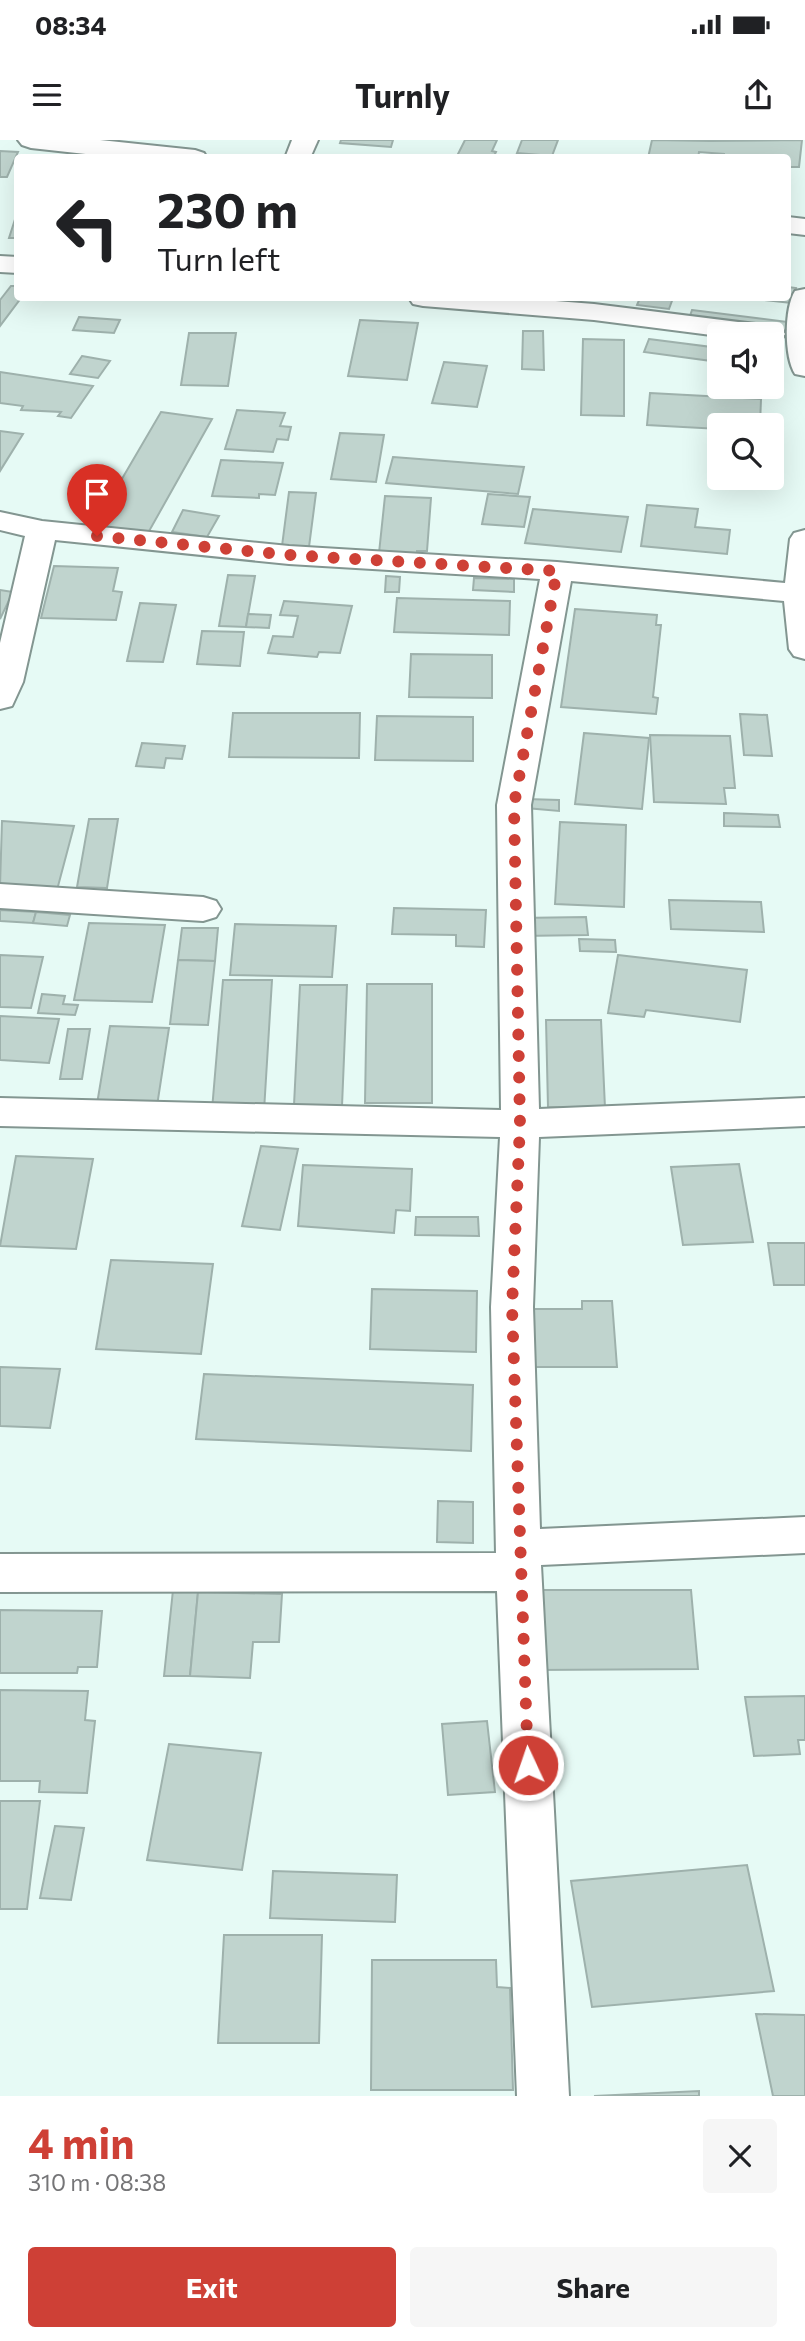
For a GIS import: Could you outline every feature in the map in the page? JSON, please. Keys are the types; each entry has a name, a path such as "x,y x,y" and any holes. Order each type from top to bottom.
{"street":[{"path":"31,140 159,154"},
{"path":"805,298 800,338 805,368"},
{"path":"459,301 594,312 707,326"},
{"path":"784,336 800,338"},
{"path":"0,521 42,530 289,555 557,571 763,589 802,595"},
{"path":"0,699 7,682 42,530"},
{"path":"805,539 802,595 805,649"},
{"path":"543,2096 519,1560 512,1307 520,1124 514,805 557,571"},
{"path":"0,896 202,909"},
{"path":"0,1112 520,1124 805,1112"},
{"path":"0,1573 519,1560 805,1535"}],"building":[{"path":"341,140 393,140 391,147 340,143"},
{"path":"465,140 497,140 492,151 496,152 495,154 458,154"},
{"path":"522,140 558,140 553,154 517,153"},
{"path":"652,140 802,140 799,167 791,167 791,154 649,154"},
{"path":"0,151 18,152 14,154 7,177 0,177"},
{"path":"14,222 14,238 9,238"},
{"path":"11,286 14,286 14,301 19,301 0,326 0,300"},
{"path":"791,287 796,288 791,303 774,301 791,301"},
{"path":"639,301 672,301 669,309 637,305"},
{"path":"692,310 788,322 785,331 784,322 713,322 689,319"},
{"path":"79,317 120,320 114,333 73,330"},
{"path":"360,320 418,323 407,380 348,376"},
{"path":"523,331 543,331 544,370 522,369"},
{"path":"189,333 236,333 228,386 181,385"},
{"path":"583,339 624,340 624,416 581,415"},
{"path":"649,339 707,346 707,360 644,352"},
{"path":"82,356 110,361 98,378 70,374"},
{"path":"444,362 487,366 477,407 432,403"},
{"path":"0,372 93,386 71,418 58,416 61,412 21,410 23,406 0,403"},
{"path":"650,393 707,396 707,399 761,399 760,413 707,413 707,428 647,425"},
{"path":"237,410 285,413 280,426 291,427 288,440 277,439 273,452 225,449"},
{"path":"161,412 212,419 148,533 95,525"},
{"path":"0,431 23,434 0,471"},
{"path":"340,433 384,435 376,482 331,479"},
{"path":"393,457 524,467 518,494 386,483"},
{"path":"221,460 283,463 275,495 259,494 259,498 212,496"},
{"path":"289,492 316,493 309,547 282,546"},
{"path":"488,494 530,497 524,527 482,524"},
{"path":"385,496 431,498 427,551 417,551 417,555 379,553"},
{"path":"647,505 698,509 695,527 730,530 727,554 641,546"},
{"path":"533,509 628,517 621,552 525,543"},
{"path":"183,510 219,516 207,537 172,532"},
{"path":"54,566 118,568 113,591 122,592 116,620 41,618"},
{"path":"228,575 255,576 246,627 219,626"},
{"path":"386,576 400,577 399,592 385,592"},
{"path":"474,578 514,579 514,592 473,590"},
{"path":"0,590 13,592 0,619"},
{"path":"397,598 510,601 509,635 394,632"},
{"path":"284,601 352,606 340,653 319,652 317,657 268,653 273,636 293,637 298,616 280,615"},
{"path":"140,603 176,605 163,662 127,661"},
{"path":"575,609 657,615 656,625 661,625 653,697 658,698 656,714 561,707"},
{"path":"248,614 271,615 269,628 246,627"},
{"path":"202,631 244,632 240,666 197,664"},
{"path":"411,654 492,655 492,698 409,697"},
{"path":"233,713 360,713 359,758 229,757"},
{"path":"740,714 767,715 772,756 744,755"},
{"path":"377,716 473,717 473,761 375,760"},
{"path":"584,733 649,738 642,809 575,804"},
{"path":"650,735 730,736 735,788 724,788 726,804 654,802"},
{"path":"142,743 185,746 182,759 166,758 164,768 136,766"},
{"path":"526,799 559,800 559,811 526,808"},
{"path":"724,813 778,815 780,827 724,826"},
{"path":"89,819 118,819 107,888 77,887"},
{"path":"2,821 74,826 57,890 0,886"},
{"path":"560,822 626,825 624,907 555,904"},
{"path":"669,900 761,902 764,932 671,929"},
{"path":"394,908 486,910 484,947 456,946 456,935 392,934"},
{"path":"0,910 36,912 33,923 0,921"},
{"path":"36,912 70,915 67,926 33,923"},
{"path":"586,917 588,935 520,936 518,918"},
{"path":"89,923 165,925 152,1002 74,1000"},
{"path":"235,924 336,926 332,977 230,975"},
{"path":"182,928 218,928 215,961 178,960"},
{"path":"579,939 615,940 616,952 580,951"},
{"path":"0,955 43,957 31,1008 0,1007"},
{"path":"618,955 747,970 740,1022 646,1010 644,1017 608,1013"},
{"path":"178,960 215,961 208,1025 170,1024"},
{"path":"223,980 272,980 264,1111 212,1110"},
{"path":"367,984 432,984 432,1103 365,1103"},
{"path":"300,985 347,985 342,1106 294,1105"},
{"path":"42,994 65,996 63,1004 78,1005 75,1015 38,1013"},
{"path":"0,1016 59,1019 49,1063 0,1060"},
{"path":"546,1020 601,1020 605,1108 548,1107"},
{"path":"110,1026 169,1028 157,1106 97,1104"},
{"path":"68,1029 90,1029 82,1079 60,1079"},
{"path":"261,1146 298,1149 280,1230 242,1226"},
{"path":"16,1156 93,1159 76,1249 0,1246"},
{"path":"739,1164 753,1242 683,1245 671,1167"},
{"path":"303,1165 412,1169 410,1211 396,1210 394,1233 298,1226"},
{"path":"416,1217 478,1217 479,1236 415,1235"},
{"path":"768,1243 805,1243 805,1285 774,1285"},
{"path":"111,1260 213,1264 201,1354 96,1349"},
{"path":"372,1289 477,1291 476,1352 370,1349"},
{"path":"582,1301 612,1301 617,1367 534,1367 531,1309 582,1309"},
{"path":"0,1367 60,1369 50,1428 0,1426"},
{"path":"204,1374 473,1385 471,1451 196,1439"},
{"path":"438,1501 473,1502 473,1543 437,1542"},
{"path":"173,1590 198,1592 190,1676 164,1676"},
{"path":"533,1590 691,1590 698,1669 536,1670"},
{"path":"198,1592 282,1594 279,1642 253,1642 250,1678 190,1676"},
{"path":"0,1610 102,1611 97,1667 78,1667 77,1673 0,1673"},
{"path":"0,1690 88,1691 85,1720 95,1721 87,1793 39,1792 40,1781 0,1781"},
{"path":"805,1696 805,1740 798,1740 800,1754 754,1756 745,1697"},
{"path":"487,1721 495,1792 448,1795 442,1724"},
{"path":"169,1744 261,1753 242,1870 147,1860"},
{"path":"0,1801 40,1801 27,1909 0,1909"},
{"path":"55,1826 84,1828 71,1900 40,1898"},
{"path":"747,1865 774,1991 592,2007 571,1881"},
{"path":"273,1871 397,1875 395,1922 270,1918"},
{"path":"224,1935 322,1935 319,2043 218,2043"},
{"path":"372,1960 496,1960 497,1987 510,1988 513,2090 371,2090"},
{"path":"756,2014 805,2015 805,2096 773,2096"},
{"path":"699,2091 699,2096 594,2096"}],"route":[{"path":"97,536 289,555 557,571 514,805 520,1124 512,1307 519,1572 528,1765"}]}
